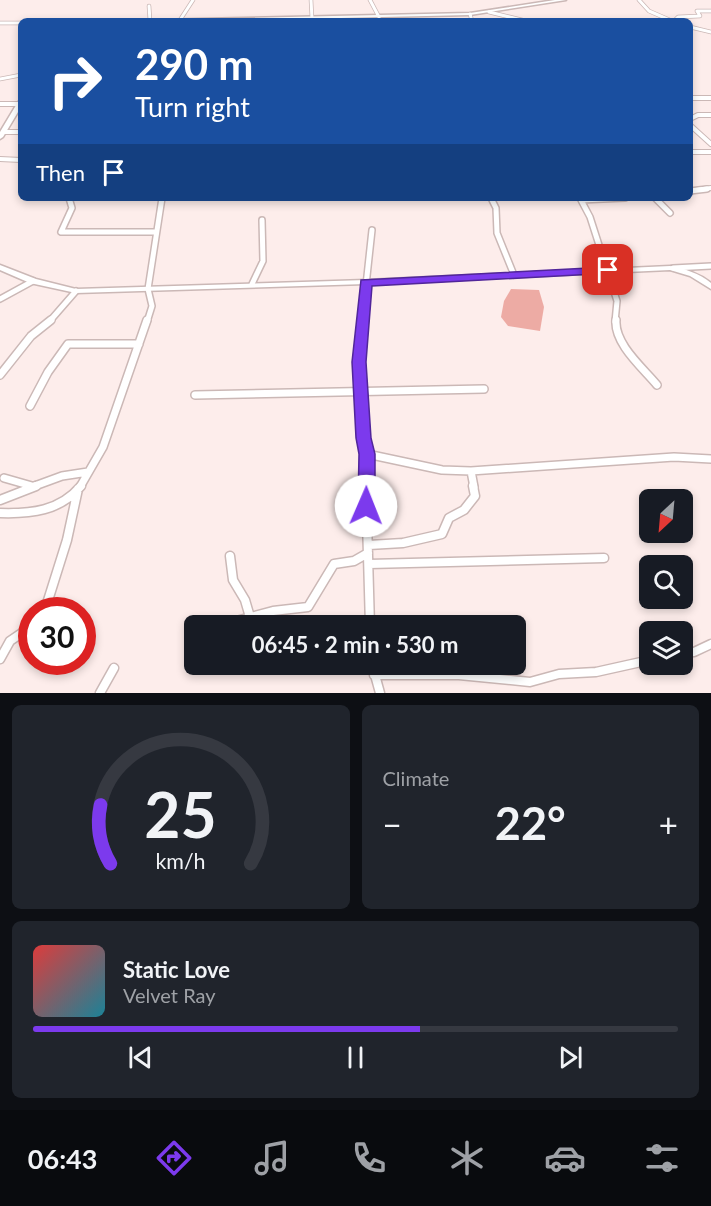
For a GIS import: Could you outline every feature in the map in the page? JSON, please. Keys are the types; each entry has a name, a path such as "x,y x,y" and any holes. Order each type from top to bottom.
{"main road":[{"path":"312,18 424,18 489,12 564,0"},
{"path":"1,135 18,106"},
{"path":"0,267 33,281 76,291 366,282 670,268 688,271 711,287"}],"street":[{"path":"181,18 193,0"},
{"path":"311,0 312,18"},
{"path":"370,0 379,17"},
{"path":"639,0 645,10 663,18"},
{"path":"149,6 151,18"},
{"path":"677,18 700,16 697,11 711,11"},
{"path":"489,12 514,18"},
{"path":"470,14 471,18"},
{"path":"0,23 18,23"},
{"path":"693,28 711,32"},
{"path":"0,79 18,76"},
{"path":"693,98 711,98"},
{"path":"0,104 18,103"},
{"path":"693,118 711,115"},
{"path":"693,128 711,144"},
{"path":"1,135 18,132"},
{"path":"693,152 711,152"},
{"path":"0,159 18,160"},
{"path":"693,191 711,188"},
{"path":"70,201 72,208 61,232 156,232"},
{"path":"0,513 31,513 53,508 66,501 78,488 100,454 152,306 148,289 161,201"},
{"path":"492,201 496,208 494,214 498,236 514,275"},
{"path":"581,201 590,217 617,301 615,328 620,340 657,385"},
{"path":"658,201 670,213"},
{"path":"252,284 263,261 262,220"},
{"path":"370,615 366,506 367,454 359,349 372,230"},
{"path":"670,268 711,266"},
{"path":"0,299 33,281"},
{"path":"0,375 31,336 54,318 76,291"},
{"path":"30,406 48,372 68,344 139,344"},
{"path":"195,395 484,389"},
{"path":"367,454 442,470 471,471 674,457 711,459"},
{"path":"263,615 273,611 308,607 334,564 354,561 369,549 442,534 449,518 464,510 475,496 471,471"},
{"path":"0,500 60,477 88,472"},
{"path":"4,478 36,487"},
{"path":"49,597 67,540 78,488"},
{"path":"230,556 234,580 245,600 249,615"},
{"path":"369,564 604,558"},
{"path":"0,659 10,641 18,636"},
{"path":"693,652 711,644"},
{"path":"459,675 530,682 559,674 596,672 639,662"},
{"path":"100,693 114,668"},
{"path":"374,675 380,693"}],"shaded area":[{"path":"511,289 539,290 544,307 540,331 508,326 501,317 504,301"}],"route":[{"path":"366,506 367,454 359,362 366,282 608,270"}]}
